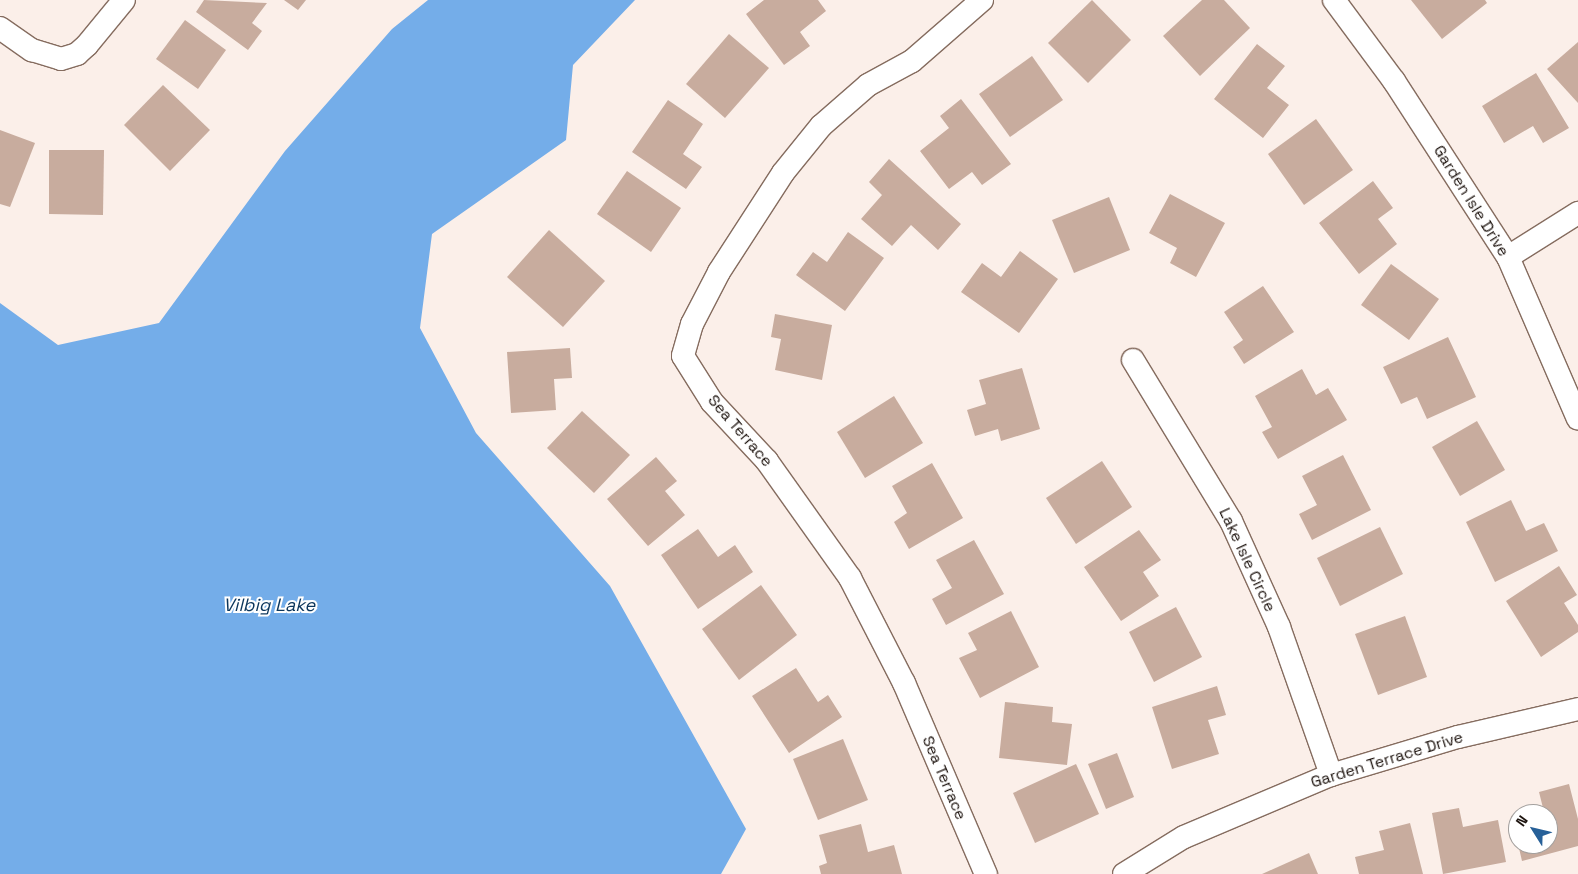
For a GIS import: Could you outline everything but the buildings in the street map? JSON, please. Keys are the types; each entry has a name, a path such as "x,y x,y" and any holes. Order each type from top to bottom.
{"street":[{"path":"0,28 32,50 61,59 77,54 87,45 124,0"},
{"name":"Sea Terrace","path":"982,0 912,60 868,85 816,133 783,173 719,272 692,324 683,356 712,402 767,461 850,578 904,683 986,874"},
{"name":"Garden Isle Drive","path":"1334,0 1394,80 1508,257 1578,418"},
{"path":"1508,257 1578,213"},
{"name":"Lake Isle Circle","path":"1134,360 1231,521 1279,627 1331,775"},
{"name":"Garden Terrace Drive","path":"1124,874 1184,837 1331,775 1458,737 1578,709"}],"water":[{"name":"Vilbig Lake","path":"428,0 635,0 573,65 566,140 432,234 420,328 476,433 610,586 746,829 721,874 0,874 0,303 58,345 159,323 285,151 392,29"}]}
